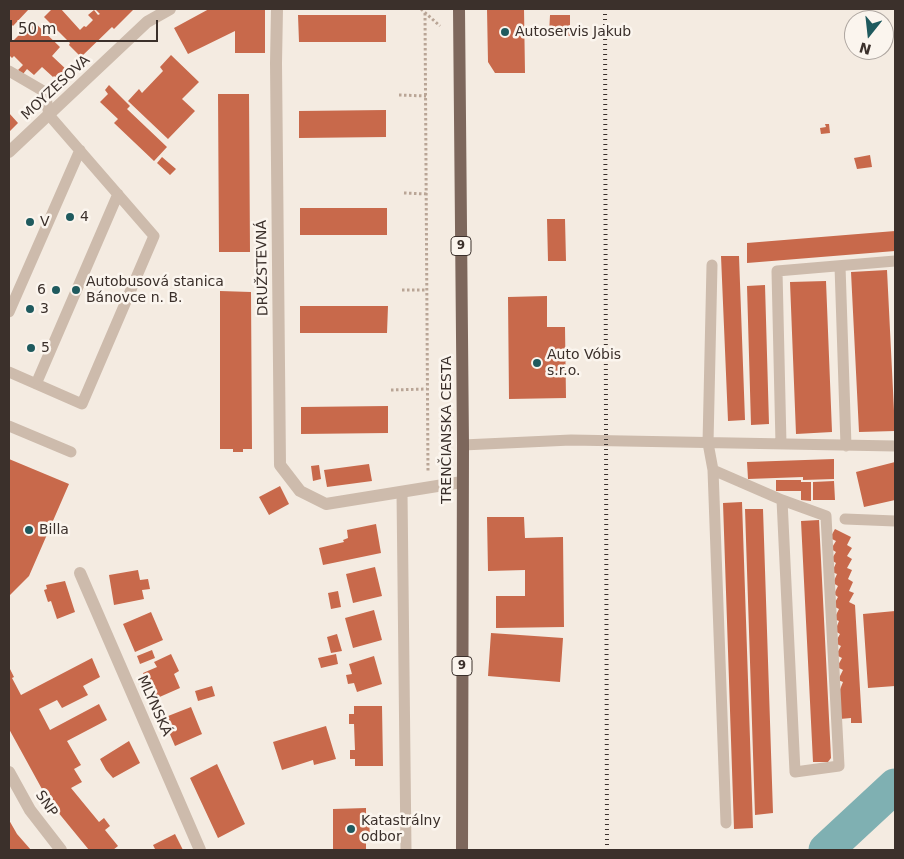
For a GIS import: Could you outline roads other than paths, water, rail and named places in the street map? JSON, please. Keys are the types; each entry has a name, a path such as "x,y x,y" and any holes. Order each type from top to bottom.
{"main road":[{"name":"TRENČIANSKA CESTA","path":"460,9 463,444 462,850"}],"street":[{"name":"MOYZESOVA","path":"9,152 147,22 170,9"},
{"name":"DRUŽSTEVNÁ","path":"277,9 280,465 300,492 326,504 402,492"},
{"path":"402,492 462,482"},
{"name":"MLYNSKÁ","path":"80,573 200,850"},
{"name":"SNP","path":"9,772 30,810 62,850"}],"lane":[{"path":"9,71 45,92 49,115 154,236 82,404 9,372"},
{"path":"9,312 80,150"},
{"path":"36,384 118,194"},
{"path":"781,444 777,271 895,261"},
{"path":"712,265 708,443 713,470 726,823"},
{"path":"840,266 846,446"},
{"path":"9,426 71,452"},
{"path":"463,444 571,440 895,446"},
{"path":"713,470 782,500 826,516 839,766 795,772 782,500"},
{"path":"402,492 406,850"},
{"path":"845,519 895,521"}],"waterway":[{"path":"826,850 895,786"}],"railway":[{"path":"605,9 607,850"}],"place":[{"name":"Autoservis Jakub","path":"505,32"},
{"name":"4","path":"70,217"},
{"name":"V","path":"30,222"},
{"name":"6","path":"56,290"},
{"name":"Autobusová stanica Bánovce n. B.","path":"76,290"},
{"name":"3","path":"30,309"},
{"name":"5","path":"31,348"},
{"name":"Auto Vóbis s.r.o.","path":"537,363"},
{"name":"Billa","path":"29,530"},
{"name":"Katastrálny odbor","path":"351,829"}]}
